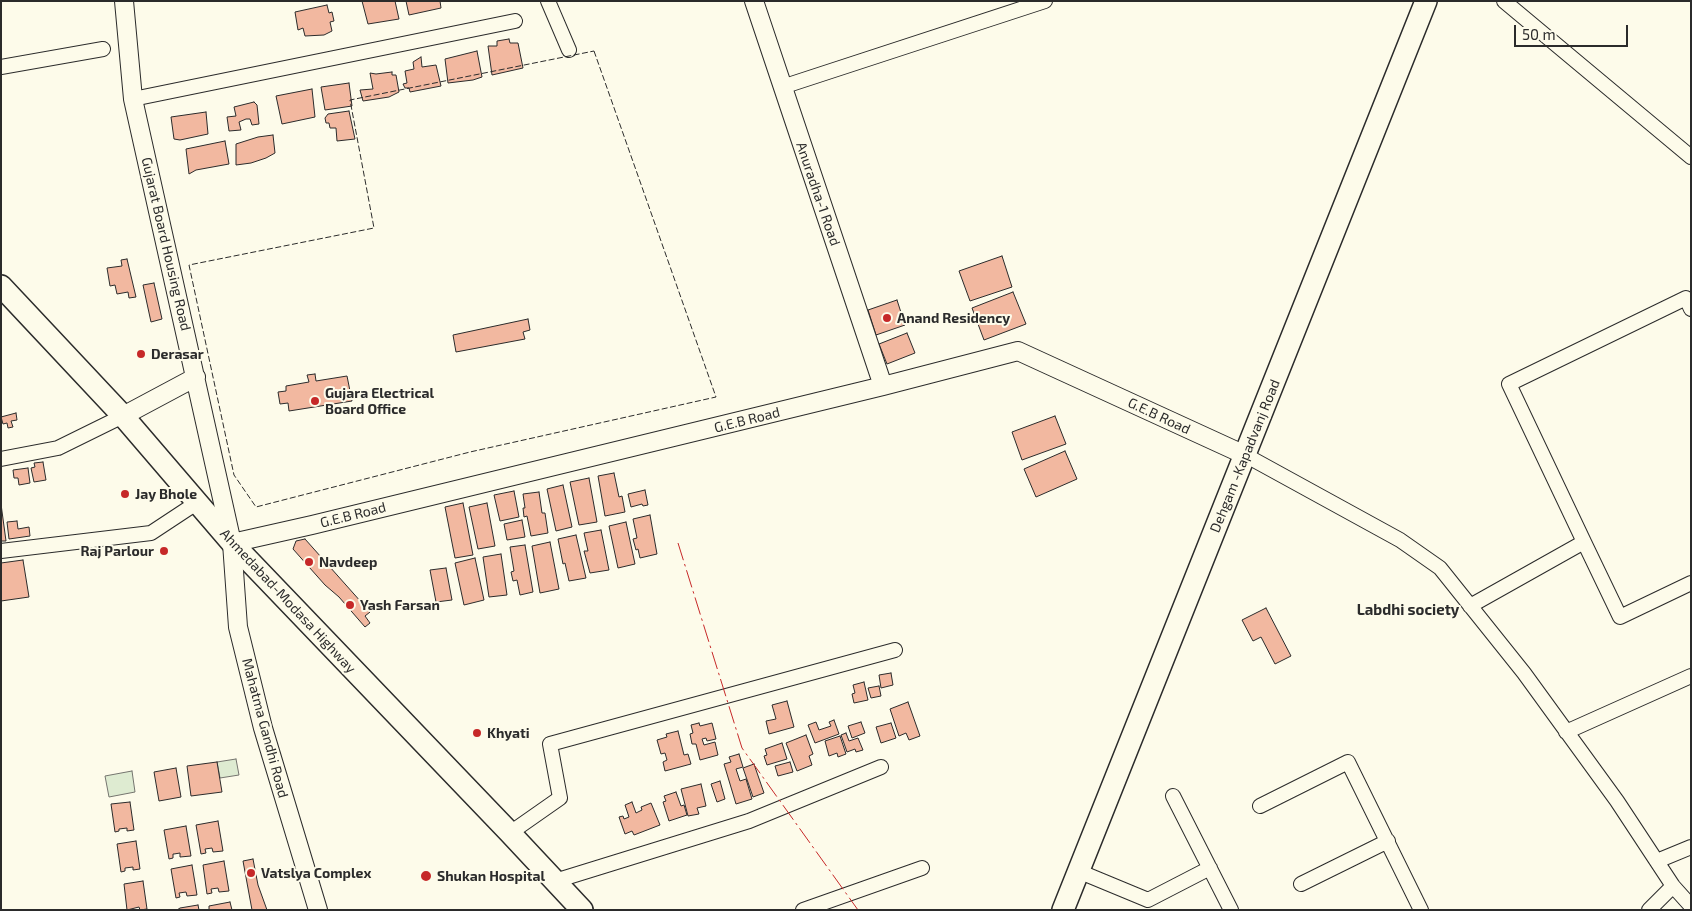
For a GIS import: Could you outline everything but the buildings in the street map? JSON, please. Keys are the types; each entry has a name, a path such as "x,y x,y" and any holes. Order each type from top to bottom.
{"main road":[{"name":"Dehgam -Kapadvanj Road","path":"1063,910 1426,1"},
{"name":"Ahmedabad-Modasa Highway","path":"1,286 123,416 232,543 582,910"}],"street":[{"name":"Gujarat Board Housing Road","path":"124,1 133,99 232,543"},
{"path":"548,1 569,50"},
{"name":"Anuradha-1 Road","path":"754,1 883,386"},
{"path":"782,87 1045,1"},
{"path":"1504,1 1691,157"},
{"path":"133,99 515,21"},
{"path":"1,66 103,49"},
{"path":"1689,300 1509,384 1620,617 1691,583"},
{"name":"G.E.B Road","path":"232,543 331,521 883,386 1018,351 1245,455"},
{"path":"1,459 58,448 196,377"},
{"path":"1245,455 1400,540 1440,568 1524,673 1617,801 1673,886 1691,906"},
{"path":"1,551 151,533 198,502"},
{"path":"1470,606 1584,542"},
{"name":"Mahatma Gandhi Road","path":"232,543 238,627 263,728 318,910"},
{"path":"510,833 560,798 550,744 895,650"},
{"path":"1566,732 1691,676"},
{"path":"1260,806 1348,762 1421,910"},
{"path":"555,881 750,821 881,767"},
{"path":"1173,796 1231,910"},
{"path":"1301,884 1388,841"},
{"path":"1657,861 1691,847"},
{"path":"803,910 922,868"},
{"path":"1078,871 1150,905 1210,868"},
{"path":"1649,910 1673,886"}],"green space":[{"path":"236,759 239,775 220,778 217,762"},
{"path":"132,771 135,792 109,797 105,776"}],"fence":[{"path":"594,51 716,397 470,452 256,507 234,475 189,265 374,228 350,100 594,51"}],"power":[{"path":"678,543 742,748 858,910"}],"place":[{"name":"Anand Residency","path":"887,318"},
{"name":"Derasar","path":"141,354"},
{"name":"Gujara Electrical Board Office","path":"315,401"},
{"name":"Jay Bhole","path":"125,494"},
{"name":"Raj Parlour","path":"164,551"},
{"name":"Navdeep","path":"309,562"},
{"name":"Yash Farsan","path":"350,605"},
{"name":"Khyati","path":"477,733"},
{"name":"Vatslya Complex","path":"251,873"},
{"name":"Shukan Hospital","path":"426,876"}],"district":[{"name":"Labdhi society","path":"1408,610"}]}
